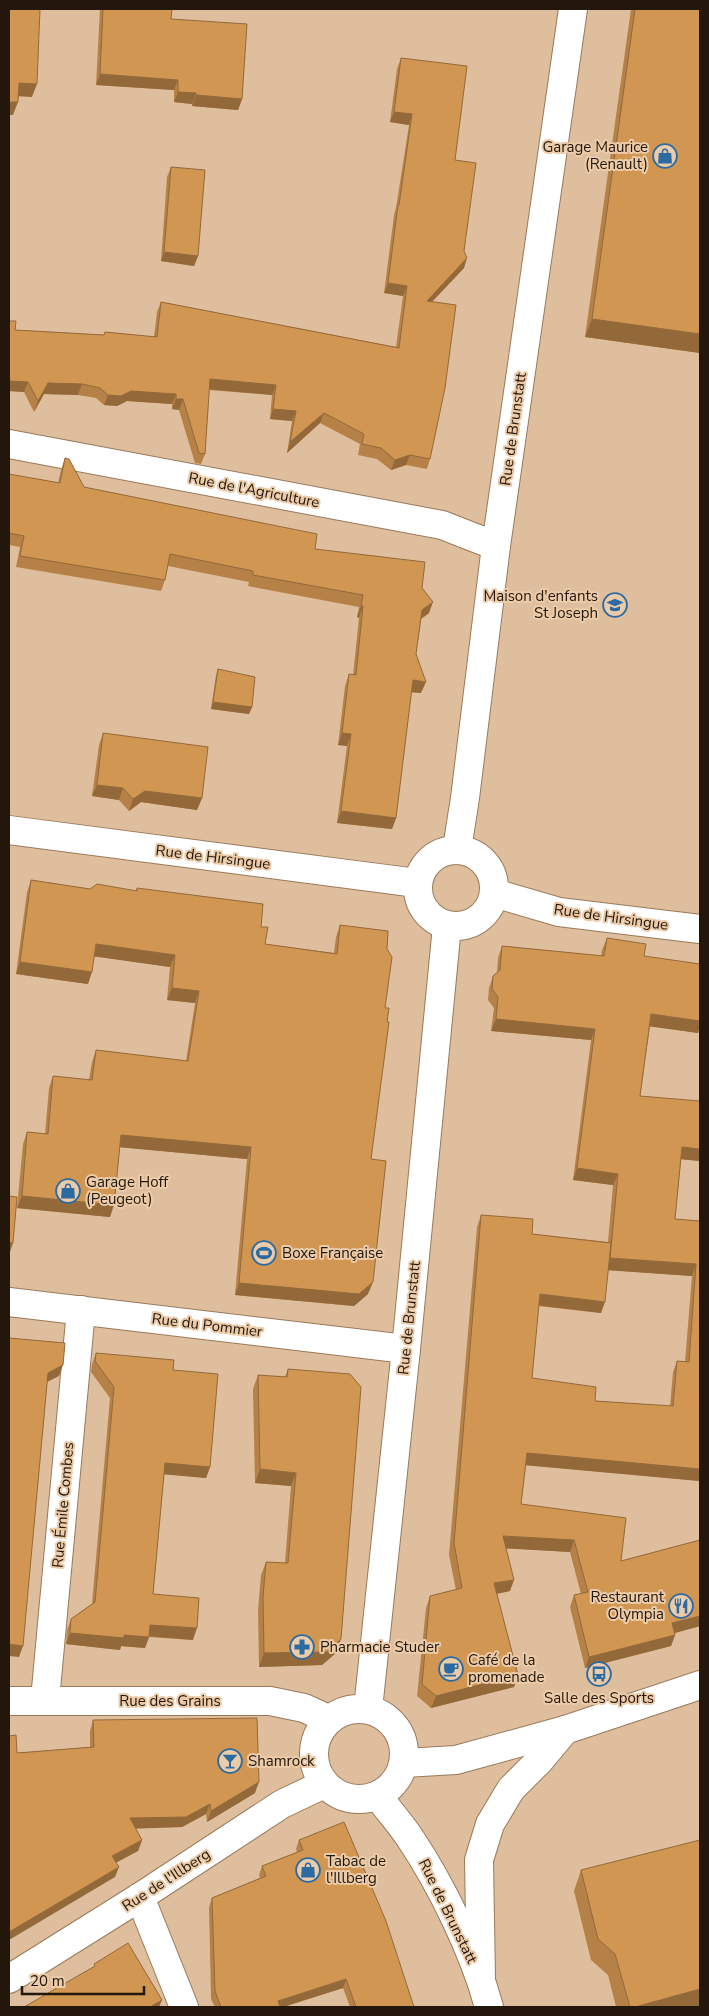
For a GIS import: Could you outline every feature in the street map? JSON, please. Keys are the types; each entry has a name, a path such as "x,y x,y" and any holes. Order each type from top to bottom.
{"street":[{"name":"Rue de Brunstatt","path":"457,849 496,546 573,9"},
{"name":"Rue de l'Agriculture","path":"9,444 442,525 496,546"},
{"name":"Rue de Hirsingue","path":"9,830 418,883"},
{"path":"457,849 475,855 489,868 494,880 494,893 490,905 477,919 460,926 447,926 436,922 428,915 418,895 418,883 420,872 426,862 446,850 457,849"},
{"name":"Rue de Hirsingue","path":"494,893 559,912 700,929"},
{"name":"Rue de Brunstatt","path":"368,1709 406,1350 447,926"},
{"name":"Rue du Pommier","path":"9,1302 406,1350"},
{"name":"Rue Émile Combes","path":"45,1700 81,1310"},
{"path":"404,1763 456,1760 565,1730 700,1685"},
{"name":"Rue des Grains","path":"9,1701 270,1701 304,1708 328,1720"},
{"path":"354,1708 368,1709 382,1714 393,1723 401,1735 404,1763 398,1777 389,1788 378,1796 364,1800 349,1798 336,1793 324,1784 317,1772 313,1758 314,1744 319,1731 328,1720 340,1712 354,1708"},
{"path":"481,1979 479,1860 490,1824 511,1789 540,1760 565,1730"},
{"name":"Rue de l'Illberg","path":"9,1979 140,1897 282,1804 324,1784"},
{"name":"Rue de Brunstatt","path":"378,1796 410,1837 438,1886 481,1979 489,2007"},
{"path":"140,1897 184,2007"}],"building":[{"path":"9,9 40,9 37,84 19,83 18,102 9,102"},
{"path":"103,9 172,9 171,19 247,24 242,99 178,92 178,80 100,74"},
{"path":"635,9 700,9 700,334 592,319"},
{"path":"401,58 467,66 455,160 476,163 464,251 467,258 427,301 456,305 445,388 430,459 410,455 395,460 381,448 362,444 364,434 324,413 290,442 296,411 273,409 276,385 210,379 205,454 199,453 183,399 176,399 176,394 131,391 121,396 108,395 100,388 82,384 48,383 38,401 28,382 9,381 9,321 16,321 15,330 104,335 105,332 157,337 161,302 399,348 407,286 388,283 412,114 394,112"},
{"path":"171,167 205,170 198,256 164,252"},
{"path":"65,458 69,459 84,487 317,534 315,549 425,562 422,588 433,602 422,610 416,654 426,682 413,680 396,818 341,811 351,734 342,733 349,674 356,675 363,595 253,575 253,571 170,554 165,580 20,556 24,536 9,533 9,474 60,483"},
{"path":"218,669 255,677 252,707 213,702"},
{"path":"103,733 208,747 202,798 145,791 133,799 123,788 97,785"},
{"path":"31,880 90,889 97,884 137,891 137,888 263,904 261,927 268,927 265,944 337,954 340,925 388,931 387,949 392,957 385,1008 389,1008 387,1022 389,1022 371,1159 386,1161 373,1282 359,1294 239,1283 251,1147 121,1135 114,1205 22,1196 27,1132 48,1134 53,1076 92,1080 96,1050 188,1061 199,991 172,988 175,955 96,944 92,972 20,962"},
{"path":"607,938 646,944 644,956 700,964 700,1021 651,1014 640,1096 700,1101 700,1149 682,1147 675,1219 700,1221 700,1469 527,1453 521,1504 626,1518 621,1561 700,1540 700,1616 672,1623 675,1635 589,1657 574,1595 588,1592 574,1540 503,1536 514,1580 494,1583 518,1675 436,1696 422,1684 430,1596 462,1588 454,1543 481,1215 533,1219 532,1234 611,1243 605,1302 540,1294 532,1378 596,1387 595,1401 673,1406 677,1361 689,1362 696,1264 610,1258 618,1174 577,1168 595,1029 496,1019 498,997 492,989 493,976 500,970 502,946 604,956"},
{"path":"9,1196 17,1197 13,1243 9,1243"},
{"path":"9,1338 65,1343 63,1365 48,1373 23,1646 9,1644"},
{"path":"96,1353 174,1360 173,1370 218,1374 210,1467 165,1463 153,1594 199,1598 197,1628 150,1625 149,1637 124,1635 124,1638 70,1633 71,1619 95,1602 114,1387 95,1361"},
{"path":"288,1369 350,1374 361,1387 341,1639 327,1652 264,1653 263,1597 266,1562 288,1563 296,1473 260,1469 258,1375 287,1377"},
{"path":"257,1718 259,1782 211,1811 210,1804 186,1817 130,1818 142,1840 112,1856 119,1867 9,1932 9,1736 16,1735 17,1753 94,1747 93,1720"},
{"path":"344,1822 386,1921 414,2007 356,2007 346,1979 278,2001 280,2007 221,2007 215,1991 212,1898 266,1876 262,1866 303,1850 299,1840"},
{"path":"700,1840 700,1989 630,2007 615,1954 598,1939 581,1870"},
{"path":"128,1943 162,2000 150,2007 24,2007 95,1966 94,1964"}],"place":[{"name":"Garage Maurice (Renault)","path":"665,156"},
{"name":"Maison d'enfants St Joseph","path":"615,605"},
{"name":"Garage Hoff (Peugeot)","path":"68,1191"},
{"name":"Boxe Française","path":"264,1253"},
{"name":"Restaurant Olympia","path":"681,1606"},
{"name":"Pharmacie Studer","path":"302,1647"},
{"name":"Café de la promenade","path":"451,1669"},
{"name":"Salle des Sports","path":"599,1674"},
{"name":"Shamrock","path":"230,1761"},
{"name":"Tabac de l'Illberg","path":"308,1870"}]}
